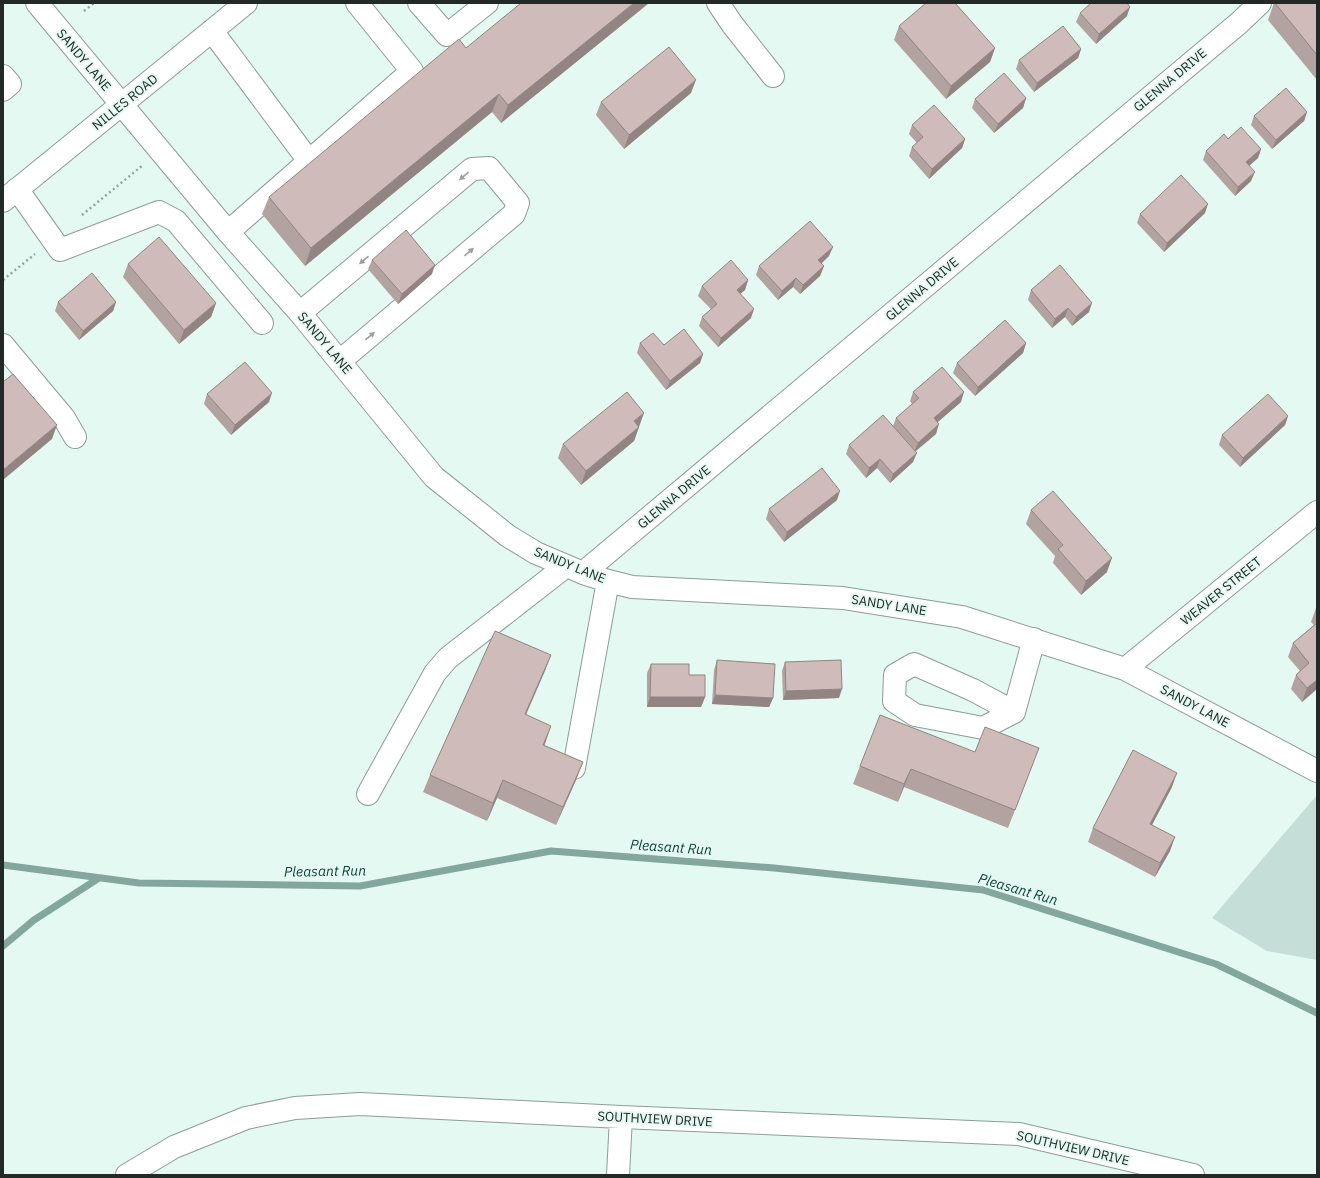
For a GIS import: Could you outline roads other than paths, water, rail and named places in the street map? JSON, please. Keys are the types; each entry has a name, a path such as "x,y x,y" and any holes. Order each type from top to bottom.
{"street":[{"name":"SANDY LANE","path":"37,3 228,232 300,313 434,477 508,536 536,553 574,569 608,581 632,587 843,598 962,617 1125,669 1315,770"},
{"name":"NILLES ROAD","path":"10,195 246,3"},
{"path":"228,232 412,71 357,3"},
{"path":"419,3 448,35 487,3"},
{"path":"718,3 732,24 773,76"},
{"name":"GLENNA DRIVE","path":"368,794 435,673 448,658 574,569 1239,23 1260,3"},
{"path":"212,32 309,161"},
{"path":"3,76 10,84 3,90"},
{"path":"300,313 472,169 489,168 514,198 518,204 514,214 340,361"},
{"path":"10,195 60,250 159,212 176,221 262,323"},
{"path":"3,345 64,418 75,437"},
{"name":"WEAVER STREET","path":"1125,669 1317,512"},
{"path":"574,768 608,581"},
{"path":"1014,712 974,690 914,664 895,675 894,701 915,715 983,728 1014,712 1034,639"},
{"name":"SOUTHVIEW DRIVE","path":"127,1175 174,1147 246,1118 295,1108 360,1104 1019,1134 1184,1174"},
{"path":"618,1175 622,1117"}],"waterway":[{"name":"Pleasant Run","path":"3,865 139,883 360,886 551,851 774,868 983,890 1216,964 1317,1013"},
{"path":"3,946 34,920 99,878"}]}
